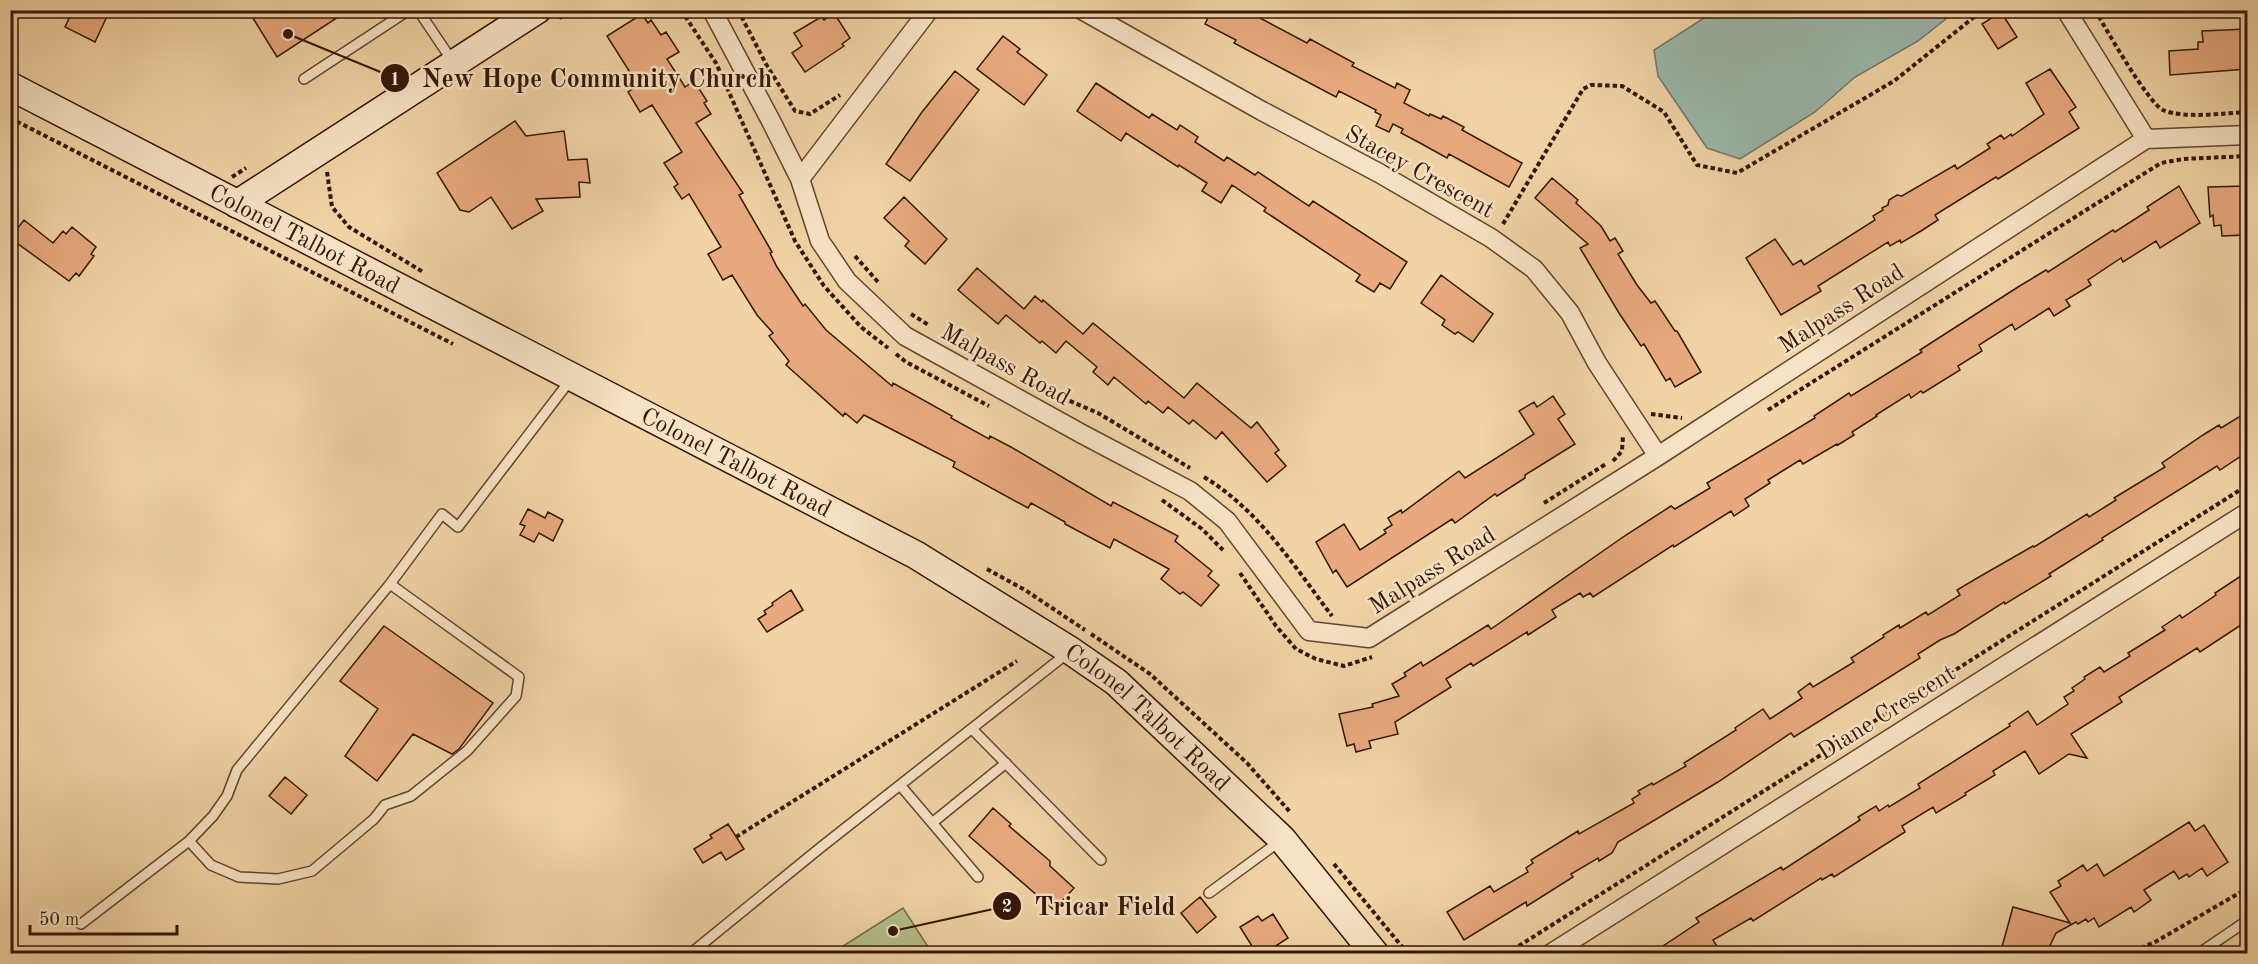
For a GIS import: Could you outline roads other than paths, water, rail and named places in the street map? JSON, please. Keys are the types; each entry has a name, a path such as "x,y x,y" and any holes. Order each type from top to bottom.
{"main road":[{"path":"237,204 537,10"},
{"name":"Colonel Talbot Road","path":"10,86 916,555 1071,651 1116,682 1282,839 1375,954"}],"street":[{"name":"Malpass Road","path":"711,10 800,179 820,241 847,281 905,336 1082,434 1191,491 1227,521 1308,631 1369,638 1658,456 2146,139"},
{"path":"800,179 929,10"},
{"name":"Stacey Crescent","path":"1082,10 1262,111 1379,173 1491,238 1534,269 1570,313 1597,363 1658,456"},
{"path":"2066,10 2146,139 2247,135"},
{"name":"Diane Crescent","path":"1550,954 2247,512"}],"lane":[{"path":"304,79 409,10"},
{"path":"418,10 454,64"},
{"path":"81,924 189,841 213,816 227,796 237,770 390,584 442,514 458,527 572,377"},
{"path":"189,841 211,865 239,877 278,879 312,871 374,819 385,805 411,796 467,751 516,696 519,677 390,584"},
{"path":"690,954 1071,651"},
{"path":"972,729 1101,860"},
{"path":"932,823 1006,763"},
{"path":"900,785 978,877"},
{"path":"1209,893 1282,839"},
{"path":"2198,954 2247,920"}],"place":[{"name":"New Hope Community Church","path":"288,34"},
{"name":"Tricar Field","path":"893,931"}]}
